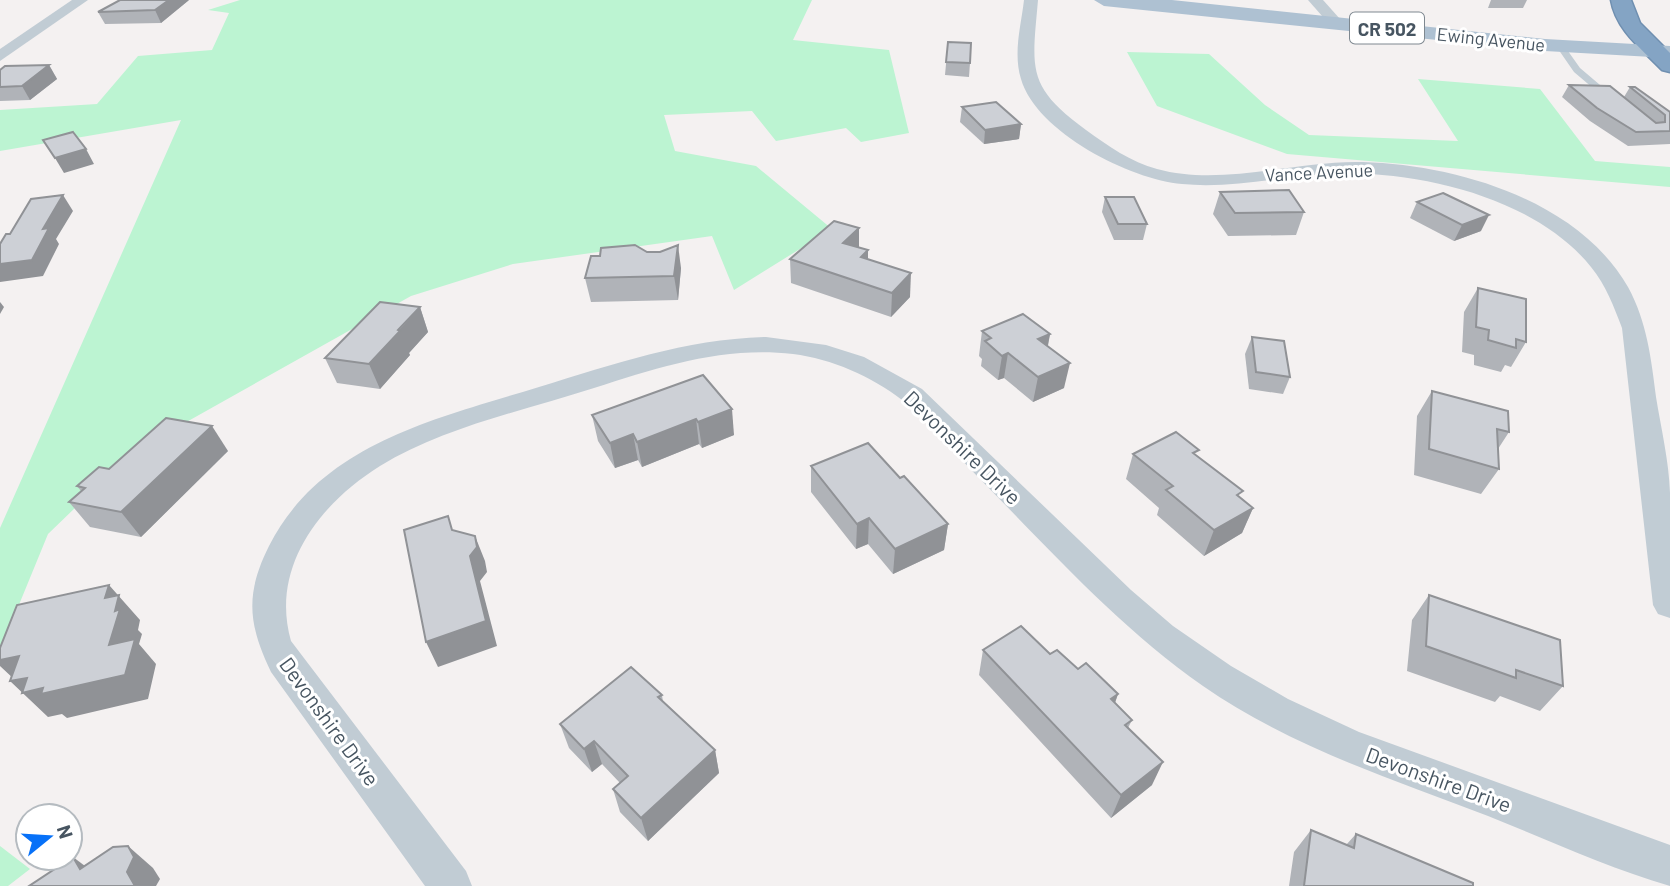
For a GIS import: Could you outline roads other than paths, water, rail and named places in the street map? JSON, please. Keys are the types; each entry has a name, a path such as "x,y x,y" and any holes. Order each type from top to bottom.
{"highway":[{"path":"1621,0 1627,19 1666,56"}],"main road":[{"name":"Ewing Avenue","path":"1104,0 1666,56"}],"street":[{"path":"0,56 81,0"},
{"name":"Vance Avenue","path":"1031,0 1026,65 1034,93 1046,109 1123,164 1161,175 1203,179 1332,168 1417,174 1472,188 1527,209 1554,224 1591,253 1624,302 1634,328 1670,606"},
{"path":"1315,0 1335,22"},
{"name":"Devonshire Drive","path":"451,886 283,661 272,636 267,607 272,576 284,547 300,521 326,493 356,468 390,448 426,432 670,355 741,343 809,348 863,365 889,378 913,395 1119,599 1161,636 1218,677 1275,711 1348,745 1670,866"}],"lane":[{"path":"1560,46 1577,70 1620,106"}]}
